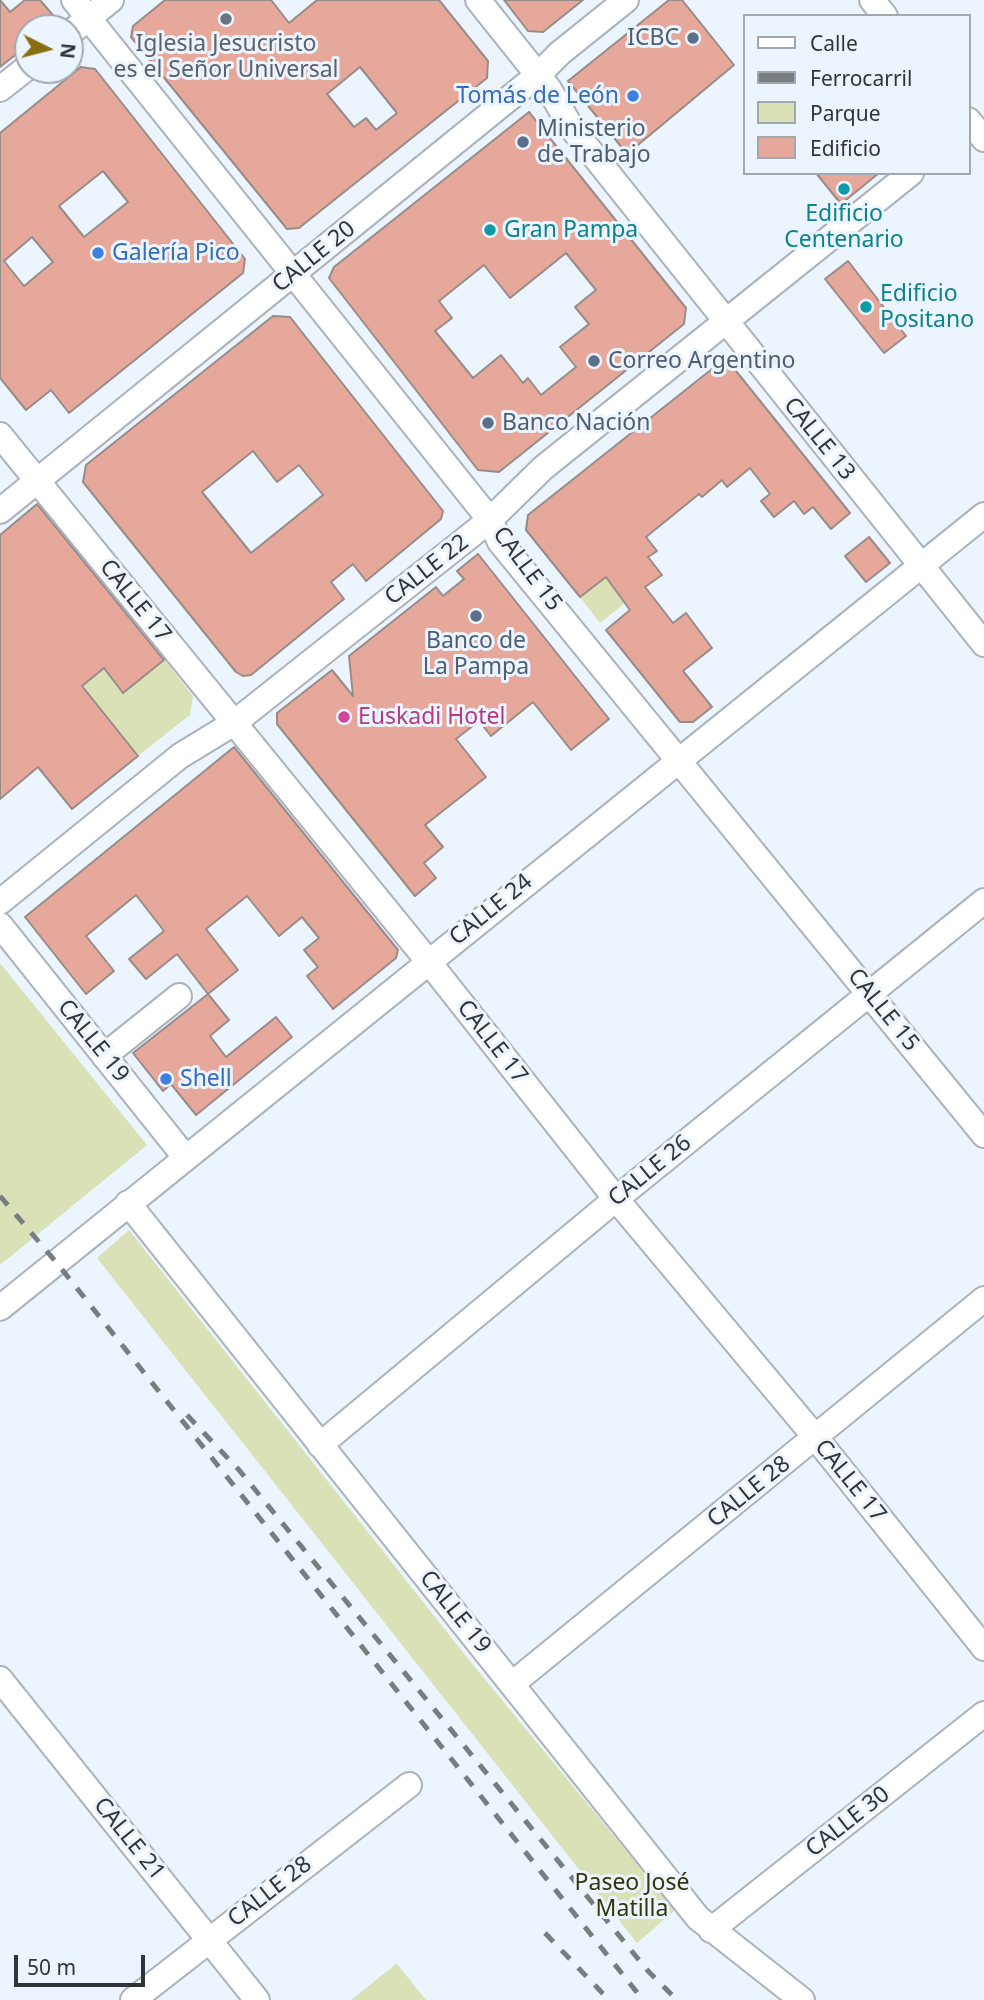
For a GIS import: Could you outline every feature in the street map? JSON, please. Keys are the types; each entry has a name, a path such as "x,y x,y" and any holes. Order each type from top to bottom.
{"street":[{"path":"83,14 111,0"},
{"name":"CALLE 13","path":"478,0 538,75 571,127 984,644"},
{"name":"CALLE 20","path":"0,511 538,75 560,53 626,0"},
{"path":"872,0 883,14"},
{"name":"CALLE 15","path":"84,25 293,274 490,520 500,542 680,759 984,1135"},
{"path":"0,89 14,78"},
{"name":"CALLE 22","path":"0,902 180,756 233,723 490,520 543,468 909,175"},
{"name":"CALLE 17","path":"0,435 428,961 616,1199 816,1438 984,1648"},
{"name":"CALLE 24","path":"0,1308 984,515"},
{"name":"CALLE 26","path":"320,1445 616,1199 984,901"},
{"name":"CALLE 19","path":"0,925 185,1157"},
{"path":"104,1056 179,996"},
{"name":"CALLE 19","path":"128,1203 698,1918 802,2000"},
{"name":"CALLE 28","path":"512,1684 984,1299"},
{"name":"CALLE 21","path":"3,1688 257,2000"},
{"name":"CALLE 30","path":"711,1930 984,1714"},
{"name":"CALLE 28","path":"133,2000 409,1785"}],"green space":[{"path":"606,577 615,590 631,598 600,623 580,597"},
{"path":"164,659 193,696 190,715 138,756 82,686 104,668 123,692"},
{"path":"0,963 147,1145 0,1265"},
{"name":"Paseo José Matilla","path":"129,1230 469,1660 675,1910 637,1943 97,1258"},
{"path":"396,1964 426,2000 351,2000"}],"building":[{"path":"0,0 10,12 25,0 40,0 52,14 14,14 14,56 0,67"},
{"path":"165,0 271,0 289,23 317,0 439,0 488,61 487,78 299,228 287,229 131,37 133,26","holes":["360,67 397,113 376,130 366,118 354,127 327,94"]},
{"path":"504,0 583,0 543,32 528,31"},
{"path":"669,0 682,0 734,65 627,154 568,81"},
{"path":"84,67 95,69 245,259 243,273 69,413 51,390 26,410 0,378 0,133 60,84 84,84","holes":["103,171 128,202 84,237 59,206","32,237 53,262 24,286 4,261"]},
{"path":"529,112 686,308 684,324 499,472 478,470 329,278 334,267","holes":["566,253 596,290 575,307 589,324 560,347 576,367 541,395 528,378 523,383 501,355 473,378 435,331 452,318 439,301 484,265 510,298"]},
{"name":"Edificio Centenario","path":"818,175 877,175 841,204"},
{"name":"Edificio Positano","path":"848,261 906,336 884,353 825,279"},
{"path":"273,316 290,317 443,511 441,519 366,581 353,564 331,582 344,599 251,675 243,676 236,672 83,482 86,465","holes":["253,451 277,482 299,465 323,495 251,553 202,492"]},
{"path":"717,365 732,366 850,513 831,529 813,507 804,514 794,501 774,517 761,501 770,494 750,468 727,487 722,480 702,497 699,494 646,537 657,551 648,557 662,575 645,587 673,623 686,613 712,648 683,671 712,707 693,722 680,722 606,630 630,610 606,577 580,597 526,530 528,515"},
{"path":"37,504 164,660 123,693 104,668 82,686 138,756 72,809 38,767 0,799 0,535"},
{"path":"869,537 890,563 866,582 845,556"},
{"path":"478,554 609,719 571,750 533,702 491,736 479,721 456,739 486,777 425,825 443,847 424,863 436,878 415,896 277,724 277,713 332,670 353,696 349,656 436,587 443,596 464,579 457,571"},
{"path":"234,747 398,950 396,958 333,1009 307,976 318,967 304,950 319,938 302,917 279,936 247,896 206,929 238,970 208,994 177,954 146,979 129,959 164,931 136,895 86,936 114,971 86,994 25,917"},
{"path":"208,994 229,1020 210,1036 226,1057 276,1017 292,1037 196,1115 171,1084 163,1091 133,1053"}],"railway":[{"path":"0,1196 56,1262 643,2000"},
{"path":"187,1415 239,1470 648,1971 677,2000"},
{"path":"545,1933 609,2000"}],"place":[{"name":"Iglesia Jesucristo es el Señor Universal","path":"226,19"},
{"name":"ICBC","path":"693,38"},
{"name":"Tomás de León","path":"633,96"},
{"name":"Ministerio de Trabajo","path":"523,142"},
{"name":"Edificio Centenario","path":"844,189"},
{"name":"Gran Pampa","path":"490,230"},
{"name":"Galería Pico","path":"98,253"},
{"name":"Edificio Positano","path":"866,307"},
{"name":"Correo Argentino","path":"594,361"},
{"name":"Banco Nación","path":"488,423"},
{"name":"Banco de La Pampa","path":"476,616"},
{"name":"Euskadi Hotel","path":"344,717"},
{"name":"Shell","path":"166,1079"}]}
